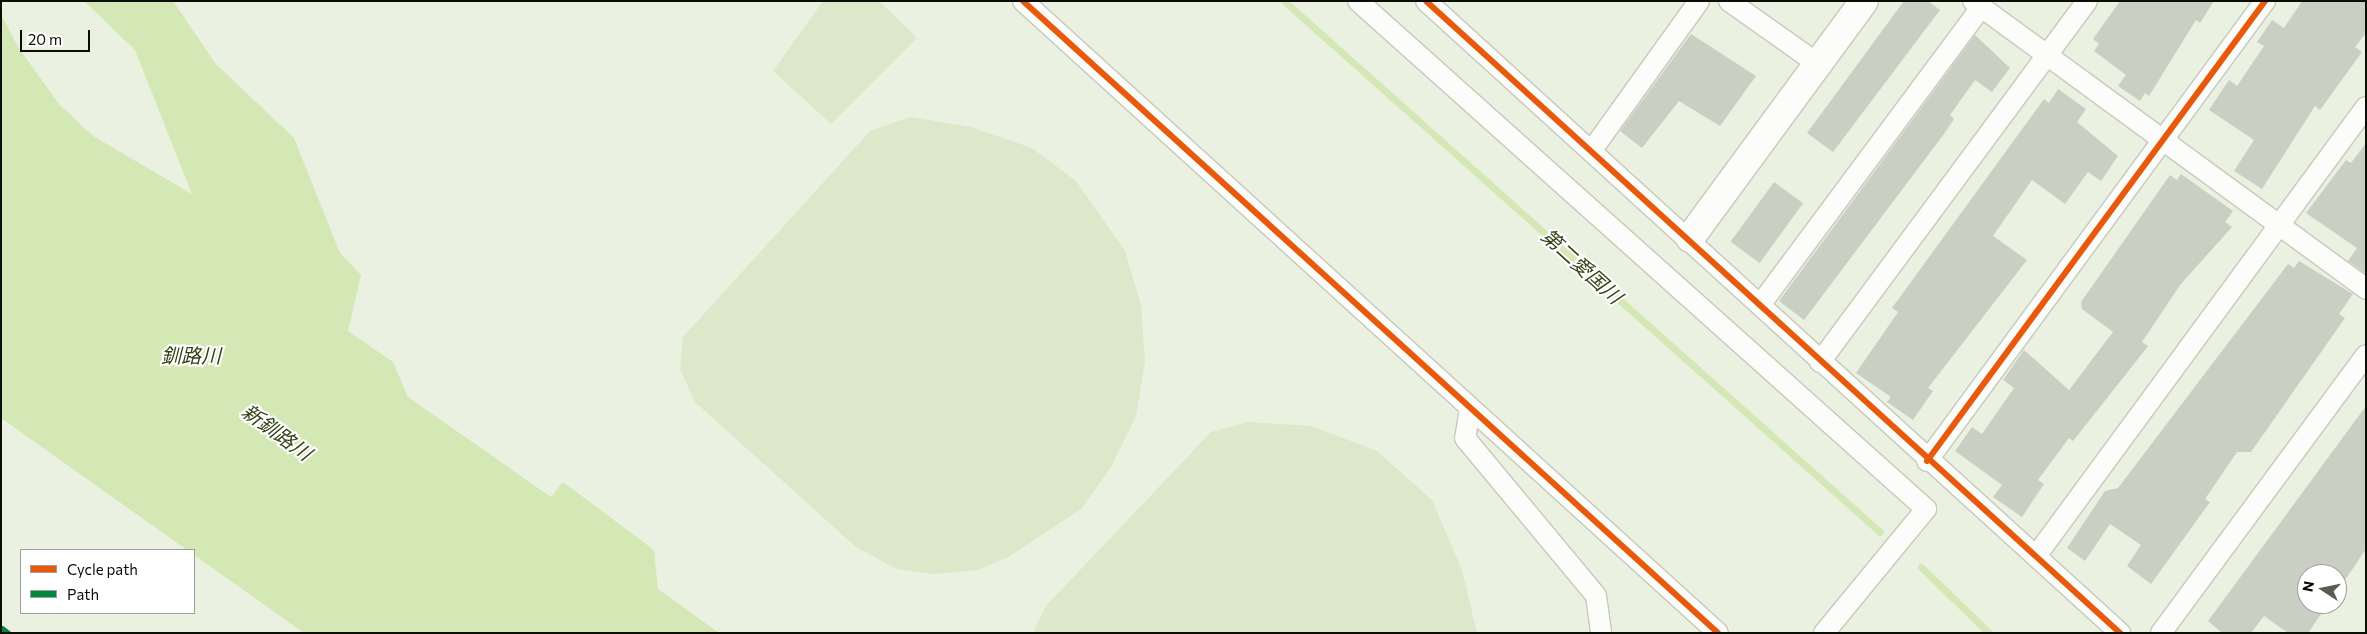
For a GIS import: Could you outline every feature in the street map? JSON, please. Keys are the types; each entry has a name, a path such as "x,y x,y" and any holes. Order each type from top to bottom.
{"street":[{"path":"1358,1 1926,510 1824,633"},
{"path":"1426,1 1690,238 1820,362 2120,633"},
{"path":"1592,150 1699,1"},
{"path":"1729,1 1818,64"},
{"path":"1690,238 1864,1"},
{"path":"1820,362 2086,1"},
{"path":"1928,461 2265,1"},
{"path":"1024,2 1718,633"},
{"path":"1760,305 1977,4 2366,289"},
{"path":"2036,556 2366,107"},
{"path":"2160,633 2366,355"},
{"path":"1470,408 1465,438 1596,596 1602,633"}],"shaded area":[{"path":"823,1 879,1 917,38 831,124 773,71"},
{"path":"910,117 971,127 1032,148 1076,181 1125,251 1141,305 1145,361 1136,416 1111,467 1081,509 1010,556 978,570 933,574 897,569 856,547 695,402 680,369 683,337 870,131"},
{"path":"1248,422 1312,426 1377,451 1432,500 1462,570 1477,633 1033,633 1046,606 1211,432"}],"water":[{"name":"釧路川","path":"84,1 173,1 215,63 294,138 340,253 361,275 348,331 393,362 408,397 551,497 563,482 654,550 658,589 719,633 304,633 195,556 195,549 186,549 1,418 1,14 18,47 59,104 93,136 192,194 135,50"}],"building":[{"path":"1904,1 1928,1 1940,10 1833,152 1807,133"},
{"path":"2120,1 2214,1 2200,23 2196,20 2149,96 2145,93 2140,101 2118,86 2126,75 2094,51 2099,44 2093,39"},
{"path":"2302,1 2366,1 2366,33 2355,47 2362,52 2320,110 2315,106 2262,189 2234,171 2254,140 2209,110 2229,80 2237,86 2264,46 2257,42 2272,20 2284,28"},
{"path":"1691,34 1756,76 1720,126 1679,101 1642,148 1620,131"},
{"path":"1975,35 2010,68 1992,92 1975,80 1950,115 1954,119 1944,134 1804,320 1779,301"},
{"path":"2058,89 2086,109 2077,122 2118,156 2101,181 2088,172 2065,204 2032,180 1993,236 2027,260 1928,388 1933,391 1913,420 1887,402 1891,397 1856,373 1898,312 1892,308 2044,99 2049,103"},
{"path":"2366,143 2366,274 2348,261 2357,248 2306,213 2346,160 2351,163"},
{"path":"2181,174 2233,211 2225,222 2232,227 2180,285 2142,342 2148,346 2073,441 2069,438 2038,480 2044,484 2022,517 1993,497 2002,485 1955,451 1972,427 1982,434 2014,388 2003,380 2024,350 2069,390 2113,332 2082,309 2081,302 2170,175 2177,180"},
{"path":"1774,182 1803,203 1760,263 1731,242"},
{"path":"2299,261 2353,294 2339,314 2345,318 2251,452 2237,452 2205,499 2210,502 2151,584 2127,566 2141,545 2110,524 2085,561 2067,548 2105,491 2118,488 2288,264 2294,268"},
{"path":"2366,406 2366,549 2347,577 2347,564 2297,564 2297,614 2321,614 2308,633 2288,633 2264,616 2251,633 2222,633 2208,621"}],"waterway":[{"name":"第二愛国川","path":"1284,1 1880,532"},
{"name":"第二愛国川","path":"1921,567 1989,633"}],"marked path":[{"path":"1,627 9,633"}],"cycle path":[{"path":"1023,1 1718,633"},
{"path":"1426,1 2120,633"},
{"path":"1927,461 2265,1"}],"water label":[{"name":"新釧路川","path":"277,432"}]}
